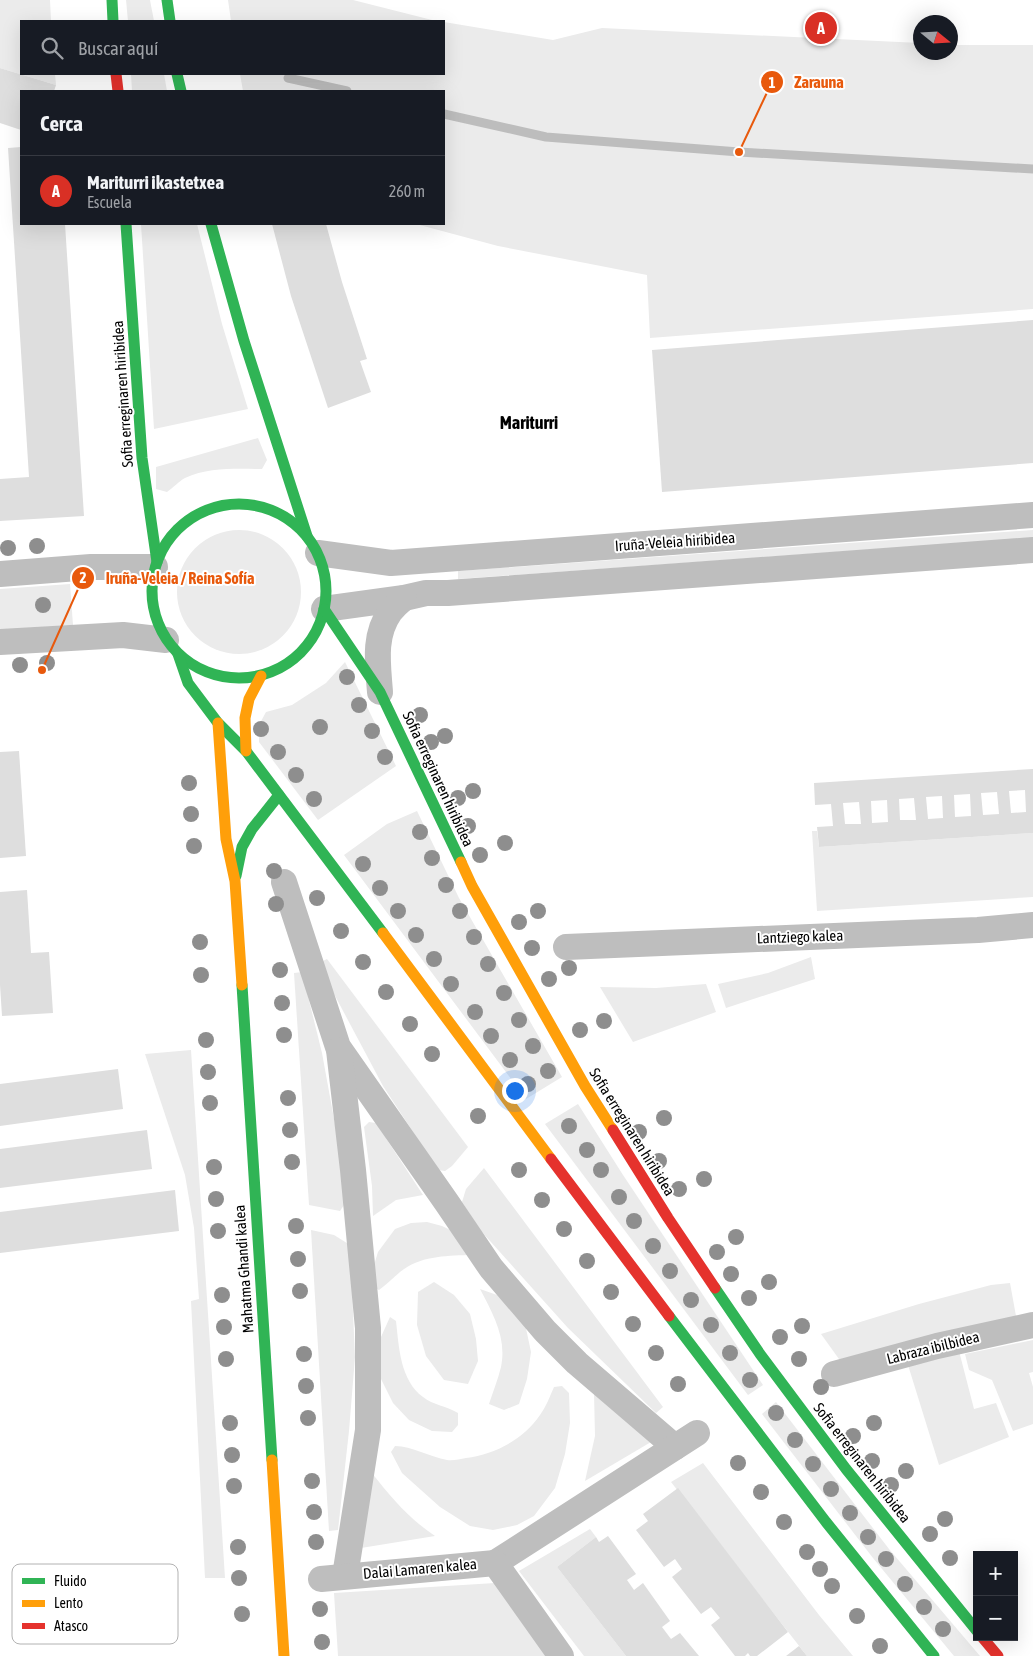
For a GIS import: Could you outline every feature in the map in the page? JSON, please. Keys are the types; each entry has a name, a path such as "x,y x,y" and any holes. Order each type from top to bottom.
{"main road":[{"path":"112,0 113,20"},
{"path":"167,0 170,20"},
{"path":"116,75 118,90"},
{"path":"177,75 181,90"},
{"name":"Sofia erreginaren hiribidea","path":"126,225 142,458 156,565"},
{"path":"172,647 195,667 216,676 238,679 260,676 283,667 302,652 316,632 324,609 326,580 250,360 229,294 211,225"},
{"path":"313,545 284,516 256,505 225,505 196,515 172,535 156,565 151,592 155,617 172,647 188,683 218,723 246,751 726,1392 826,1522 934,1656"},
{"name":"Sofia erreginaren hiribidea","path":"324,609 380,692 472,886 585,1086 668,1218 771,1369 846,1469 973,1626"},
{"path":"246,751 245,718 249,699 260,676"},
{"name":"Mahatma Ghandi kalea","path":"218,723 226,839 235,881 284,1656"},
{"name":"Mahatma Ghandi kalea","path":"235,881 242,847 252,829 279,795"},
{"path":"985,1641 998,1656"}],"street":[{"name":"Iruña-Veleia hiribidea","path":"313,545 391,563 1033,515"},
{"path":"324,609 404,598 426,593 448,593 1033,550"},
{"path":"0,574 91,567 156,565"},
{"path":"380,692 377,657 378,640 383,625 390,613 404,598"},
{"path":"0,642 123,635 172,647"},
{"path":"284,882 338,1047 491,1268 545,1331 577,1363 675,1447"},
{"name":"Lantziego kalea","path":"566,947 968,930 1033,925"},
{"name":"Dalai Lamaren kalea","path":"338,1047 354,1179 368,1328 368,1430 333,1577 495,1563 561,1656"},
{"name":"Labraza ibilbidea","path":"834,1374 938,1346 1033,1324"},
{"path":"495,1563 697,1433"}],"shaded area":[{"path":"0,0 50,0 51,20 20,20 20,74 0,68"},
{"path":"126,0 150,0 154,20 128,20"},
{"path":"228,0 353,0 432,20 231,20"},
{"path":"445,22 553,40 602,28 913,43 913,60 958,60 958,45 1033,45 1033,309 650,338 647,275 498,246 420,225 445,225 445,90 243,90 240,75 445,75"},
{"path":"23,75 55,75 56,85"},
{"path":"131,75 164,75 167,90 132,90"},
{"path":"141,225 197,225 222,324 248,409 154,429"},
{"path":"258,438 267,460 262,469 223,469 204,472 185,478 167,492 156,489 156,467"},
{"path":"239,530 263,535 283,548 296,568 301,592 296,616 283,636 263,649 239,654 215,649 195,636 182,616 177,592 182,568 195,548 215,535"},
{"path":"1033,530 1033,538 458,579 458,571"},
{"path":"70,584 73,625 0,630 0,589"},
{"path":"345,662 396,766 318,820 259,742 259,725 266,712 292,705 326,683"},
{"path":"417,811 459,898 562,1077 526,1099 344,855 387,824"},
{"path":"812,831 817,831 819,847 1033,833 1033,897 817,911"},
{"path":"811,957 815,979 726,1008 718,984 768,973"},
{"path":"327,959 468,1147 452,1166 445,1171 438,1170 383,1086 333,992 321,962"},
{"path":"302,972 322,1053 340,1152 346,1202 340,1211 309,1205 294,973"},
{"path":"706,984 716,1012 633,1042 600,987 656,988"},
{"path":"191,1050 225,1578 205,1578 191,1301 199,1299 194,1228 185,1175 145,1054"},
{"path":"578,1104 763,1385 748,1395 545,1124"},
{"path":"369,1122 376,1123 423,1195 396,1200 373,1216 372,1186 364,1127"},
{"path":"484,1168 663,1407 656,1413 568,1328 481,1231 462,1202 466,1189"},
{"path":"427,1222 442,1226 465,1237 468,1255 424,1260 400,1272 379,1290 370,1285 378,1252 395,1229 411,1223"},
{"path":"311,1230 334,1235 350,1245 355,1357 338,1530 329,1531"},
{"path":"434,1282 454,1295 470,1314 476,1339 478,1361 468,1384 444,1380 426,1356 417,1325 418,1292"},
{"path":"1010,1283 1016,1316 844,1366 821,1334 919,1304 991,1285"},
{"path":"480,1289 497,1295 524,1319 531,1352 527,1379 519,1404 504,1410 489,1404 501,1367 502,1346 498,1326"},
{"path":"390,1317 396,1321 402,1362 415,1390 427,1400 458,1413 458,1425 452,1432 432,1431 409,1420 393,1403 381,1379 381,1337"},
{"path":"1033,1340 1033,1372 1029,1373 1033,1387 1033,1424 1013,1431 992,1380 969,1370 965,1354"},
{"path":"959,1351 974,1409 996,1403 1009,1437 939,1465 908,1365"},
{"path":"562,1386 569,1393 570,1423 565,1454 555,1488 534,1516 517,1525 493,1530 470,1526 440,1507 402,1473 391,1452 395,1446 401,1446 441,1459 452,1460 477,1456 498,1449 517,1439 525,1432 542,1412 554,1387"},
{"path":"594,1393 651,1442 585,1481 595,1436"},
{"path":"776,1402 889,1549 980,1656 954,1656 873,1558 762,1414"},
{"path":"703,1463 819,1615 853,1656 807,1656 671,1482"},
{"path":"371,1472 408,1514 435,1536 361,1548"},
{"path":"590,1529 596,1537 557,1567 626,1656 584,1656 519,1571"},
{"path":"495,1583 550,1656 338,1656 334,1593"}],"building":[{"path":"0,68 56,85 54,90 20,90 20,130 0,123"},
{"path":"20,147 20,225 65,225 84,516 0,521 0,479 29,477 8,148"},
{"path":"272,225 326,225 342,282 367,359 360,361 371,392 328,408 291,296"},
{"path":"1033,320 1033,463 662,492 652,350"},
{"path":"19,751 26,856 0,858 0,752"},
{"path":"1033,769 1033,833 819,847 817,827 833,826 831,804 815,805 814,783","holes":["1025,790 1026,812 1011,813 1009,791","997,792 999,814 983,815 981,793","970,794 971,816 955,817 954,795","942,796 943,818 928,819 926,797","914,798 916,820 900,820 899,799","887,800 888,822 872,823 871,801","859,802 861,824 845,824 843,803"]},
{"path":"27,890 31,953 49,952 53,1013 2,1016 0,892"},
{"path":"118,1069 123,1109 0,1126 0,1084"},
{"path":"147,1130 152,1169 0,1188 0,1149"},
{"path":"175,1190 179,1231 0,1253 0,1212"},
{"path":"678,1488 788,1632 757,1656 750,1656 748,1653 745,1656 735,1656 711,1625 720,1618 711,1607 701,1614 672,1577 682,1569 675,1559 664,1567 636,1530 648,1521 643,1514"},
{"path":"608,1536 636,1574 627,1580 634,1590 643,1583 670,1621 662,1627 671,1639 680,1633 699,1656 626,1656 557,1567 596,1537 599,1542"},
{"path":"799,1646 807,1656 786,1656"}],"waterway":[{"path":"288,78 342,90"},
{"path":"445,114 546,137 739,152 1033,169"}],"traffic: fast":[{"path":"112,0 113,20"},
{"path":"167,0 170,20"},
{"path":"177,75 181,90"},
{"path":"126,225 142,458 157,562"},
{"path":"211,225 244,341 307,536"},
{"path":"239,504 256,506 280,514 306,536 316,550 322,566 326,591 324,608 316,632 294,658 280,668 264,674 239,678 222,676 198,668 172,646 162,632 156,616 152,591 154,574 162,550 184,524 198,514 214,508 239,504"},
{"path":"324,609 380,692 461,862"},
{"path":"178,654 188,683 218,723 246,751 383,933"},
{"path":"236,876 242,847 252,829 279,795"},
{"path":"242,985 272,1460"},
{"path":"715,1288 760,1354 846,1469 973,1626"},
{"path":"669,1316 826,1522 934,1656"}],"traffic: slow":[{"path":"246,751 245,718 249,699 261,676"},
{"path":"218,723 226,839 235,881 242,985"},
{"path":"461,862 472,886 585,1086 613,1130"},
{"path":"383,933 551,1159"},
{"path":"272,1460 284,1656"}],"traffic: jam":[{"path":"116,75 118,90"},
{"path":"613,1130 668,1218 715,1288"},
{"path":"551,1159 669,1316"},
{"path":"985,1641 998,1656"}],"place":[{"name":"Mariturri ikastetxea","path":"821,28"},
{"name":"Zarauna","path":"739,152"},
{"name":"Iruña-Veleia / Reina Sofía","path":"42,670"}],"district":[{"name":"Mariturri","path":"529,423"}]}
